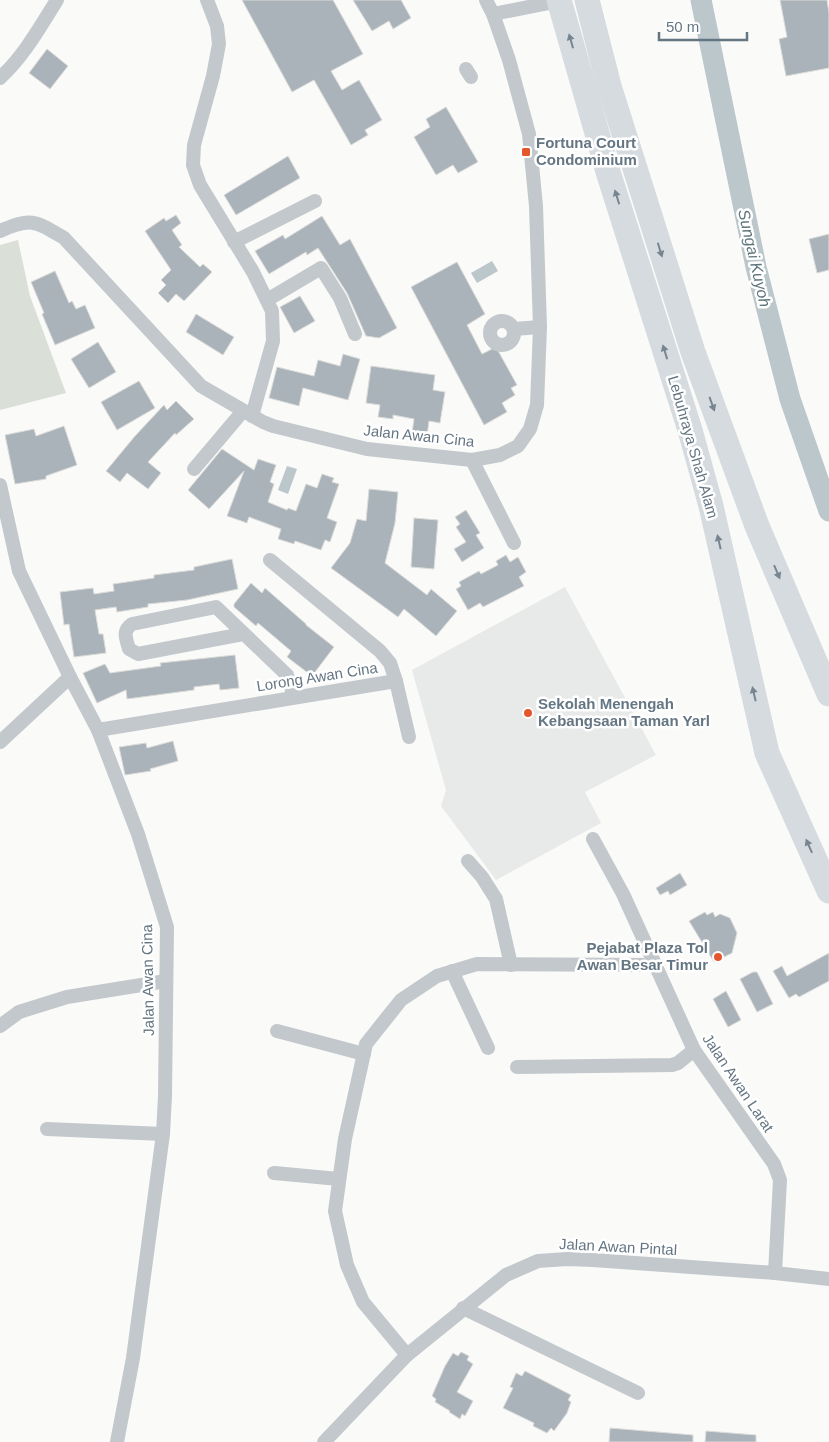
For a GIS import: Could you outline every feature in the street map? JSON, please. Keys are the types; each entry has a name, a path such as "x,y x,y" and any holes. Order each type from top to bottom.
{"highway":[{"name":"Lebuhraya Shah Alam","path":"559,0 703,477 767,753 829,890"},
{"name":"Lebuhraya Shah Alam","path":"587,0 609,86 693,352 757,526 829,694"}],"street":[{"path":"0,78 11,68 30,42 57,0"},
{"path":"194,469 248,414 273,341 272,311 200,185 194,165 194,145 219,44 217,26 207,0"},
{"name":"Jalan Awan Cina","path":"0,231 27,221 45,226 64,238 201,386 248,414 273,426 367,449 472,460 500,455 518,446 530,429 538,405 540,327 536,206 529,134 510,60 486,0"},
{"path":"493,14 565,0"},
{"path":"234,242 314,200"},
{"path":"267,300 321,268 340,298 355,334"},
{"path":"514,329 540,327"},
{"path":"472,460 514,543"},
{"name":"Jalan Awan Cina","path":"0,485 19,571 98,730 138,834 167,927 165,1096 162,1134 136,1340 117,1442"},
{"name":"Lorong Awan Cina","path":"98,730 396,681 390,663 380,651 270,560"},
{"path":"243,634 138,654 129,649 125,634 127,627 132,624 216,607 287,675 294,697"},
{"path":"0,742 70,677"},
{"path":"396,681 409,736"},
{"name":"Jalan Awan Larat","path":"593,839 623,894 694,1050 774,1164 780,1180 775,1273"},
{"path":"468,861 482,877 496,899 511,965"},
{"path":"407,1355 363,1302 347,1265 335,1211 345,1139 366,1044 401,1000 437,976 477,964 656,965"},
{"path":"452,971 488,1048"},
{"path":"0,1026 19,1012 67,997 166,981"},
{"path":"277,1031 364,1054"},
{"path":"517,1067 672,1065 678,1063 694,1050"},
{"path":"46,1129 162,1134"},
{"path":"274,1173 339,1179"},
{"name":"Jalan Awan Pintal","path":"324,1442 407,1355 506,1275 538,1261 594,1260 829,1278"},
{"path":"463,1308 638,1393"}],"shaded area":[{"path":"18,240 30,296 66,393 0,410 0,245"},
{"path":"492,261 498,271 477,283 471,273"},
{"path":"287,466 297,469 288,494 278,490"},
{"name":"Sekolah Menengah Kebangsaan Taman Yarl","path":"565,587 656,755 585,792 601,823 496,880 441,806 446,790 412,670"}],"building":[{"path":"242,0 333,0 363,54 331,71 342,90 359,80 382,120 365,130 368,135 351,145 314,80 292,92"},
{"path":"353,0 401,0 411,18 393,29 389,21 372,31"},
{"path":"780,0 827,0 829,13 829,68 786,76 779,39 787,37"},
{"path":"47,49 68,66 50,89 29,73"},
{"path":"446,107 478,162 458,173 453,165 436,175 414,137 430,127 426,119"},
{"path":"288,156 300,178 236,215 224,195"},
{"path":"176,215 181,223 172,230 182,245 179,247 200,267 203,264 212,272 184,301 176,294 168,303 158,293 166,285 161,280 171,270 145,231 164,218 166,221"},
{"path":"322,216 340,245 350,239 397,328 379,338 366,336 347,293 318,248 307,255 306,252 269,274 255,251 283,235 285,239"},
{"path":"829,234 829,270 817,273 809,239"},
{"path":"457,262 485,314 467,325 482,354 496,347 517,385 511,388 515,395 502,403 507,412 484,425 411,287"},
{"path":"55,271 69,303 72,301 76,309 85,305 95,328 55,345 31,282"},
{"path":"300,296 315,321 294,333 280,307"},
{"path":"196,314 234,337 223,355 186,332"},
{"path":"98,342 116,372 89,388 71,359"},
{"path":"343,354 360,359 348,400 303,388 299,406 269,398 277,367 314,376 318,360 340,366"},
{"path":"371,366 435,375 433,390 445,392 440,423 429,421 427,436 412,433 414,419 393,415 393,419 378,417 380,405 366,403"},
{"path":"139,381 155,408 117,430 101,402"},
{"path":"176,401 194,419 176,435 175,433 148,462 161,473 148,489 127,473 120,482 106,471 164,405 167,410"},
{"path":"64,426 77,465 46,476 46,479 15,484 5,435 34,429 36,436"},
{"path":"222,449 254,470 258,459 276,465 270,482 274,484 268,502 287,510 288,508 296,511 306,484 317,488 322,474 334,478 332,482 339,484 327,518 337,522 330,542 325,540 321,550 295,541 294,544 278,539 281,529 249,517 247,523 227,516 244,471 209,509 188,490"},
{"path":"369,489 398,492 395,523 385,563 427,595 431,589 457,611 436,636 404,609 398,617 331,568 350,543 357,519 366,521"},
{"path":"466,510 480,533 476,535 484,548 462,562 454,549 466,542 456,527 460,524 455,517"},
{"path":"414,518 438,520 434,569 411,567"},
{"path":"506,555 510,562 518,557 526,572 519,577 524,586 483,607 480,603 468,610 456,589 461,586 459,582 479,571 481,574 498,565 496,561"},
{"path":"232,559 238,589 187,600 148,604 148,607 117,612 116,607 95,610 99,634 103,634 106,653 74,657 69,624 64,625 60,592 93,588 94,594 114,591 113,584 154,578 154,575 194,570 194,567"},
{"path":"251,583 262,593 265,588 334,647 312,676 287,657 291,651 258,623 256,626 234,607 234,604"},
{"path":"235,655 239,688 220,690 219,684 194,687 194,690 127,699 126,690 97,703 83,673 105,664 110,673 161,666 160,663"},
{"path":"173,741 178,761 150,769 151,771 125,775 119,747 146,743 147,748"},
{"path":"680,873 687,885 670,895 668,891 660,895 656,888"},
{"name":"Pejabat Plaza Tol Awan Besar Timur","path":"705,912 707,915 713,912 715,917 720,914 730,918 737,933 732,953 714,962 689,921"},
{"path":"829,953 829,981 799,997 796,994 789,998 773,971 782,966 787,976"},
{"path":"753,972 757,972 773,1004 757,1012 740,979"},
{"path":"726,991 741,1020 728,1027 713,999"},
{"path":"461,1352 469,1356 467,1360 473,1364 457,1392 473,1401 465,1416 462,1414 460,1419 435,1402 436,1399 432,1396 453,1353 458,1356"},
{"path":"525,1371 571,1395 568,1400 571,1402 567,1413 554,1431 551,1428 547,1433 533,1426 534,1423 503,1408 513,1388 510,1387 516,1373 522,1376"},
{"path":"610,1428 693,1435 693,1442 609,1442"},
{"path":"706,1431 756,1435 756,1442 705,1442"}],"waterway":[{"name":"Sungai Kuyoh","path":"701,0 756,267 790,399 829,511"}],"place":[{"name":"Fortuna Court Condominium","path":"526,152"},
{"name":"Sekolah Menengah Kebangsaan Taman Yarl","path":"528,713"},
{"name":"Pejabat Plaza Tol Awan Besar Timur","path":"718,957"}]}
